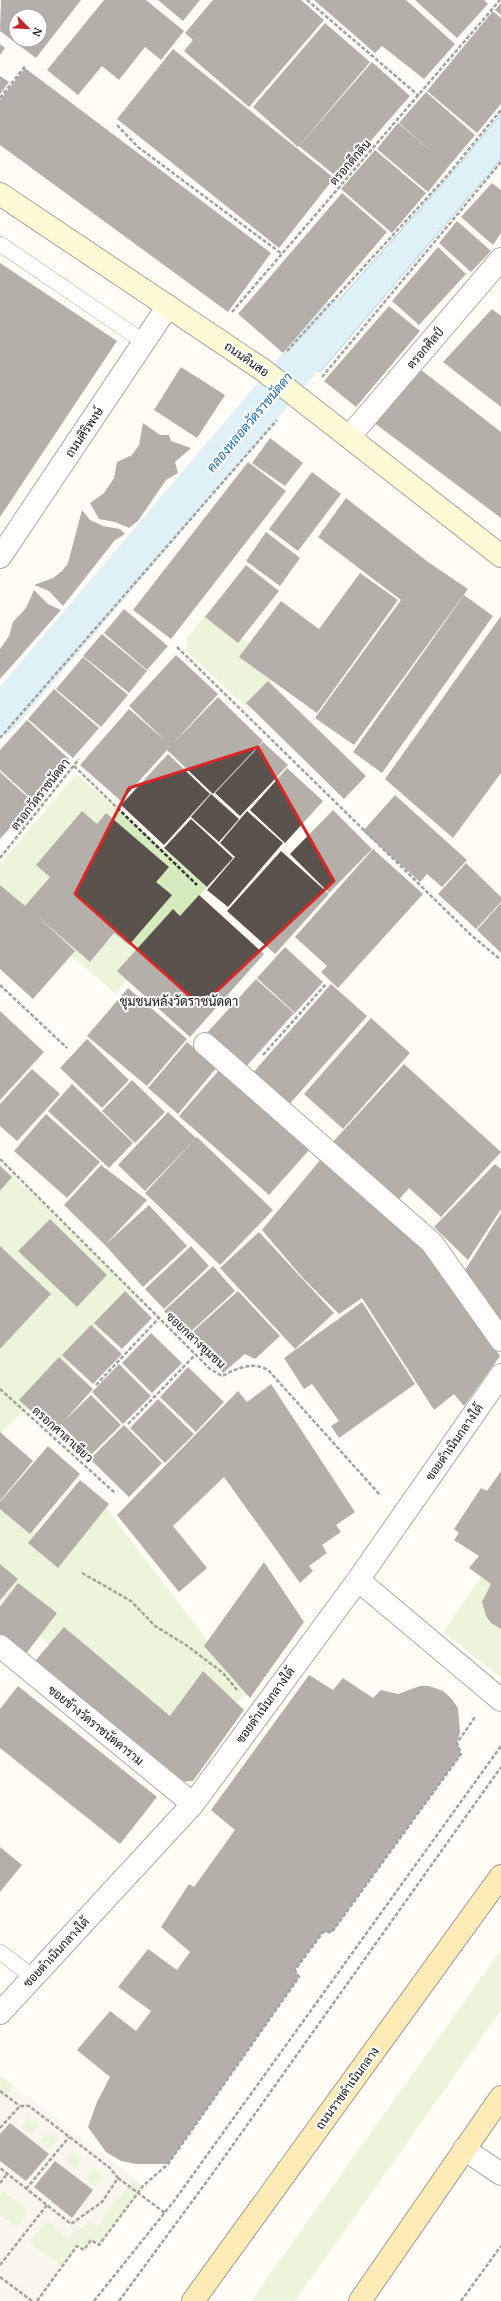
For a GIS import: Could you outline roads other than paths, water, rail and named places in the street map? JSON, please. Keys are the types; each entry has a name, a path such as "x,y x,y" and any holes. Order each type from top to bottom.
{"main road":[{"name":"ถนนดินสอ","path":"0,194 263,370 501,556"},
{"name":"ถนนราชดำเนินกลาง","path":"193,2301 501,1876"},
{"path":"360,2301 501,2097"}],"street":[{"name":"ตรอกศิลป์","path":"349,437 497,273"},
{"name":"ถนนศิริพงษ์","path":"0,558 168,306"},
{"path":"205,1044 432,1243 501,1340"},
{"name":"ซอยดำเนินกลางใต้","path":"0,2013 193,1804 358,1580 501,1375"},
{"path":"358,1580 497,1696"},
{"name":"ซอยข้างวัดราชนัดดาราม","path":"0,1646 193,1804"},
{"path":"464,2149 501,2174"}],"lane":[{"path":"0,244 144,342"},
{"path":"0,1952 33,1977"}],"water":[{"path":"501,114 501,159 320,372 294,351 451,174"}],"waterway":[{"name":"คลองหลอดวัดราชนัดดา","path":"0,716 337,319"}],"district":[{"name":"ชุมชนหลังวัดราชนัดดา","path":"179,1001"}]}
